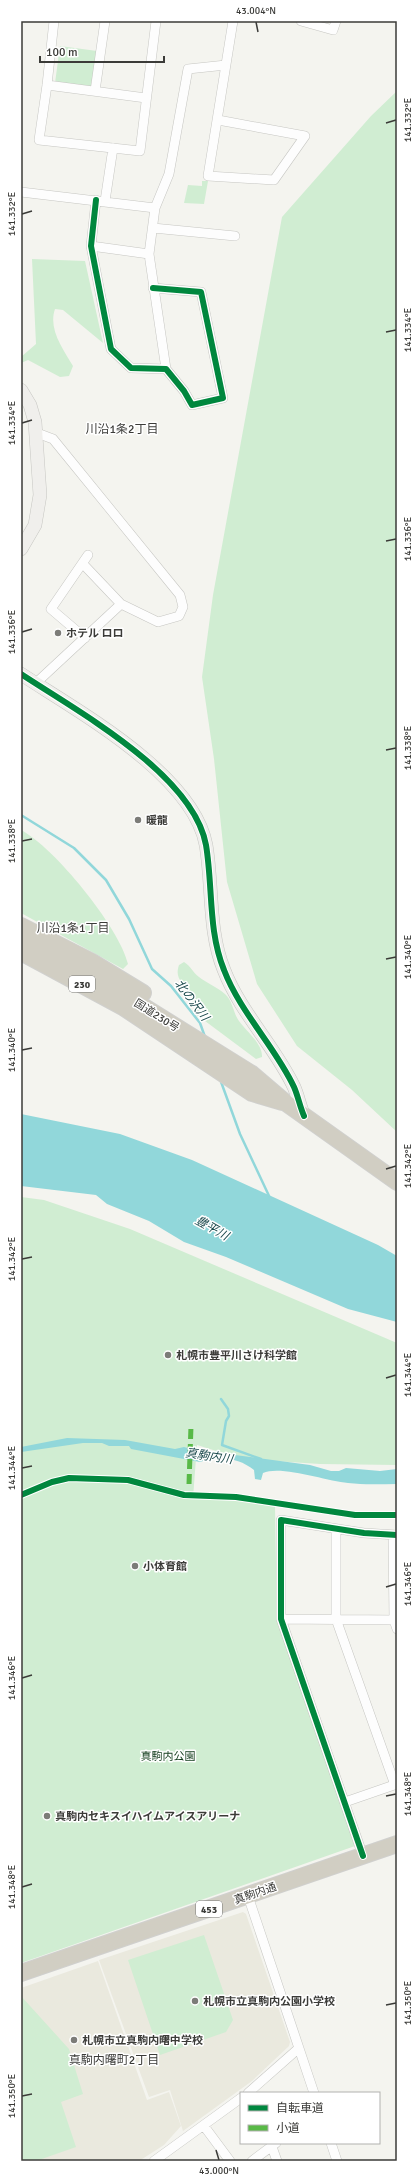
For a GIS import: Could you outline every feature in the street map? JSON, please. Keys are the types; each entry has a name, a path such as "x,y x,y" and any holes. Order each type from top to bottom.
{"highway":[{"name":"230","path":"21,926 124,981 180,1016 224,1054"},
{"name":"国道230号","path":"21,939 81,970 224,1054 252,1074 286,1103 397,1182"},
{"name":"国道230号","path":"21,952 100,994 141,1018 252,1093 286,1103"},
{"path":"21,964 90,999 225,1081 237,1084"},
{"name":"真駒内通","path":"21,1973 397,1844"}],"street":[{"path":"54,21 39,140 140,151 156,21"},
{"path":"95,91 105,21"},
{"path":"218,120 305,136 274,180 208,176 233,21"},
{"path":"301,21 334,30 336,21"},
{"path":"153,288 201,292 223,398 192,405 184,391 166,369 153,288 149,254 155,208 170,174 188,69 226,64"},
{"path":"47,84 146,98"},
{"path":"113,148 91,246 111,349 131,368 166,369"},
{"path":"21,192 155,208"},
{"path":"153,228 234,236"},
{"path":"91,246 149,254"},
{"path":"21,390 30,405 37,434 39,510 35,525 23,543"},
{"path":"37,434 53,438 180,595 183,606 179,616 158,622 121,604 82,564"},
{"path":"85,638 51,609 88,555"},
{"path":"36,683 121,604"},
{"path":"21,674 132,748 179,794 192,811 198,822 206,844 215,938 223,969 235,993 294,1087 304,1116"},
{"path":"363,1856 281,1619 281,1520 336,1529 395,1535 395,1620 397,1629"},
{"path":"336,1529 336,1619 396,1785 345,1802"},
{"path":"281,1619 395,1620"},
{"path":"248,1896 314,2092"},
{"path":"249,2092 299,2048"},
{"path":"154,2161 240,2099"},
{"path":"204,2126 230,2161"},
{"path":"331,2144 337,2161"},
{"path":"252,2161 274,2145 277,2161"}],"shaded area":[{"name":"札幌市立真駒内公園小学校","path":"243,1912 246,1914 290,2042 289,2046 252,2081 183,2131 170,2090 149,2097 99,1960"},
{"name":"札幌市立真駒内曙中学校","path":"98,1961 147,2100 169,2092 181,2126 164,2145 139,2161 21,2161 21,1988"}],"green space":[{"path":"60,46 97,51 93,87 55,83"},
{"path":"397,91 397,1132 352,1090 297,1046 257,984 227,882 214,759 202,677 213,595 282,217 371,116"},
{"path":"202,181 208,181 204,204 184,203 188,185 202,186"},
{"path":"32,259 85,261 103,343 63,310 55,309 53,324 55,331 61,346 73,366 69,376 60,377 28,360 21,363 21,357 36,344"},
{"path":"21,830 35,839 51,853 84,890 99,910 113,930 122,949 128,964 123,969 21,913"},
{"path":"184,962 202,979 219,989 228,997 239,1021 260,1047 262,1057 256,1059 197,1015 188,990 180,981 178,974 179,965"},
{"name":"真駒内公園","path":"21,1197 44,1200 130,1229 397,1343 397,1465 320,1464 242,1459 197,1445 193,1498 240,1501 275,1507 277,1620 355,1846 21,1963"},
{"path":"204,1935 233,2020 226,2032 160,2055 128,1960"},
{"path":"21,1996 69,2049 83,2094 61,2102 76,2147 36,2161 21,2161"}],"water":[{"name":"豊平川","path":"21,1114 120,1134 192,1160 378,1245 397,1256 397,1322 348,1309 226,1257 184,1242 149,1221 107,1204 96,1195 21,1186"},
{"name":"真駒内川","path":"67,1438 125,1440 175,1449 184,1447 209,1454 235,1455 310,1465 331,1471 339,1471 346,1468 380,1471 397,1469 397,1484 339,1482 304,1474 281,1471 263,1473 261,1480 255,1479 254,1470 235,1460 221,1458 200,1462 131,1449 129,1446 109,1446 102,1443 83,1443 21,1452 21,1447"}],"waterway":[{"name":"北の沢川","path":"21,815 74,848 106,880 129,919 152,969 171,986 200,1023 205,1037"},
{"name":"北の沢川","path":"220,1079 240,1134 270,1198"},
{"name":"真駒内川","path":"221,1399 228,1409 229,1416 226,1421 222,1445 261,1459"}],"marked path":[{"path":"189,1484 191,1426"}],"cycle path":[{"path":"96,200 91,246 111,349 131,368 166,369 184,391 192,405 223,398 201,292 153,288"},
{"path":"21,674 101,726 157,769 179,794 197,819 206,845 215,940 224,970 239,1001 286,1072 295,1090 304,1116"},
{"path":"21,1495 52,1482 69,1478 128,1480 184,1495 236,1497 355,1515 397,1515"},
{"path":"363,1856 281,1619 281,1520 364,1533 397,1535"}],"place":[{"name":"ホテル ロロ","path":"58,633"},
{"name":"暖龍","path":"138,820"},
{"name":"札幌市豊平川さけ科学館","path":"168,1355"},
{"name":"小体育館","path":"135,1566"},
{"name":"真駒内セキスイハイムアイスアリーナ","path":"47,1816"},
{"name":"札幌市立真駒内公園小学校","path":"195,2001"},
{"name":"札幌市立真駒内曙中学校","path":"74,2040"}],"district":[{"name":"川沿1条2丁目","path":"122,429"},
{"name":"川沿1条1丁目","path":"73,928"},
{"name":"真駒内曙町2丁目","path":"114,2060"}]}
